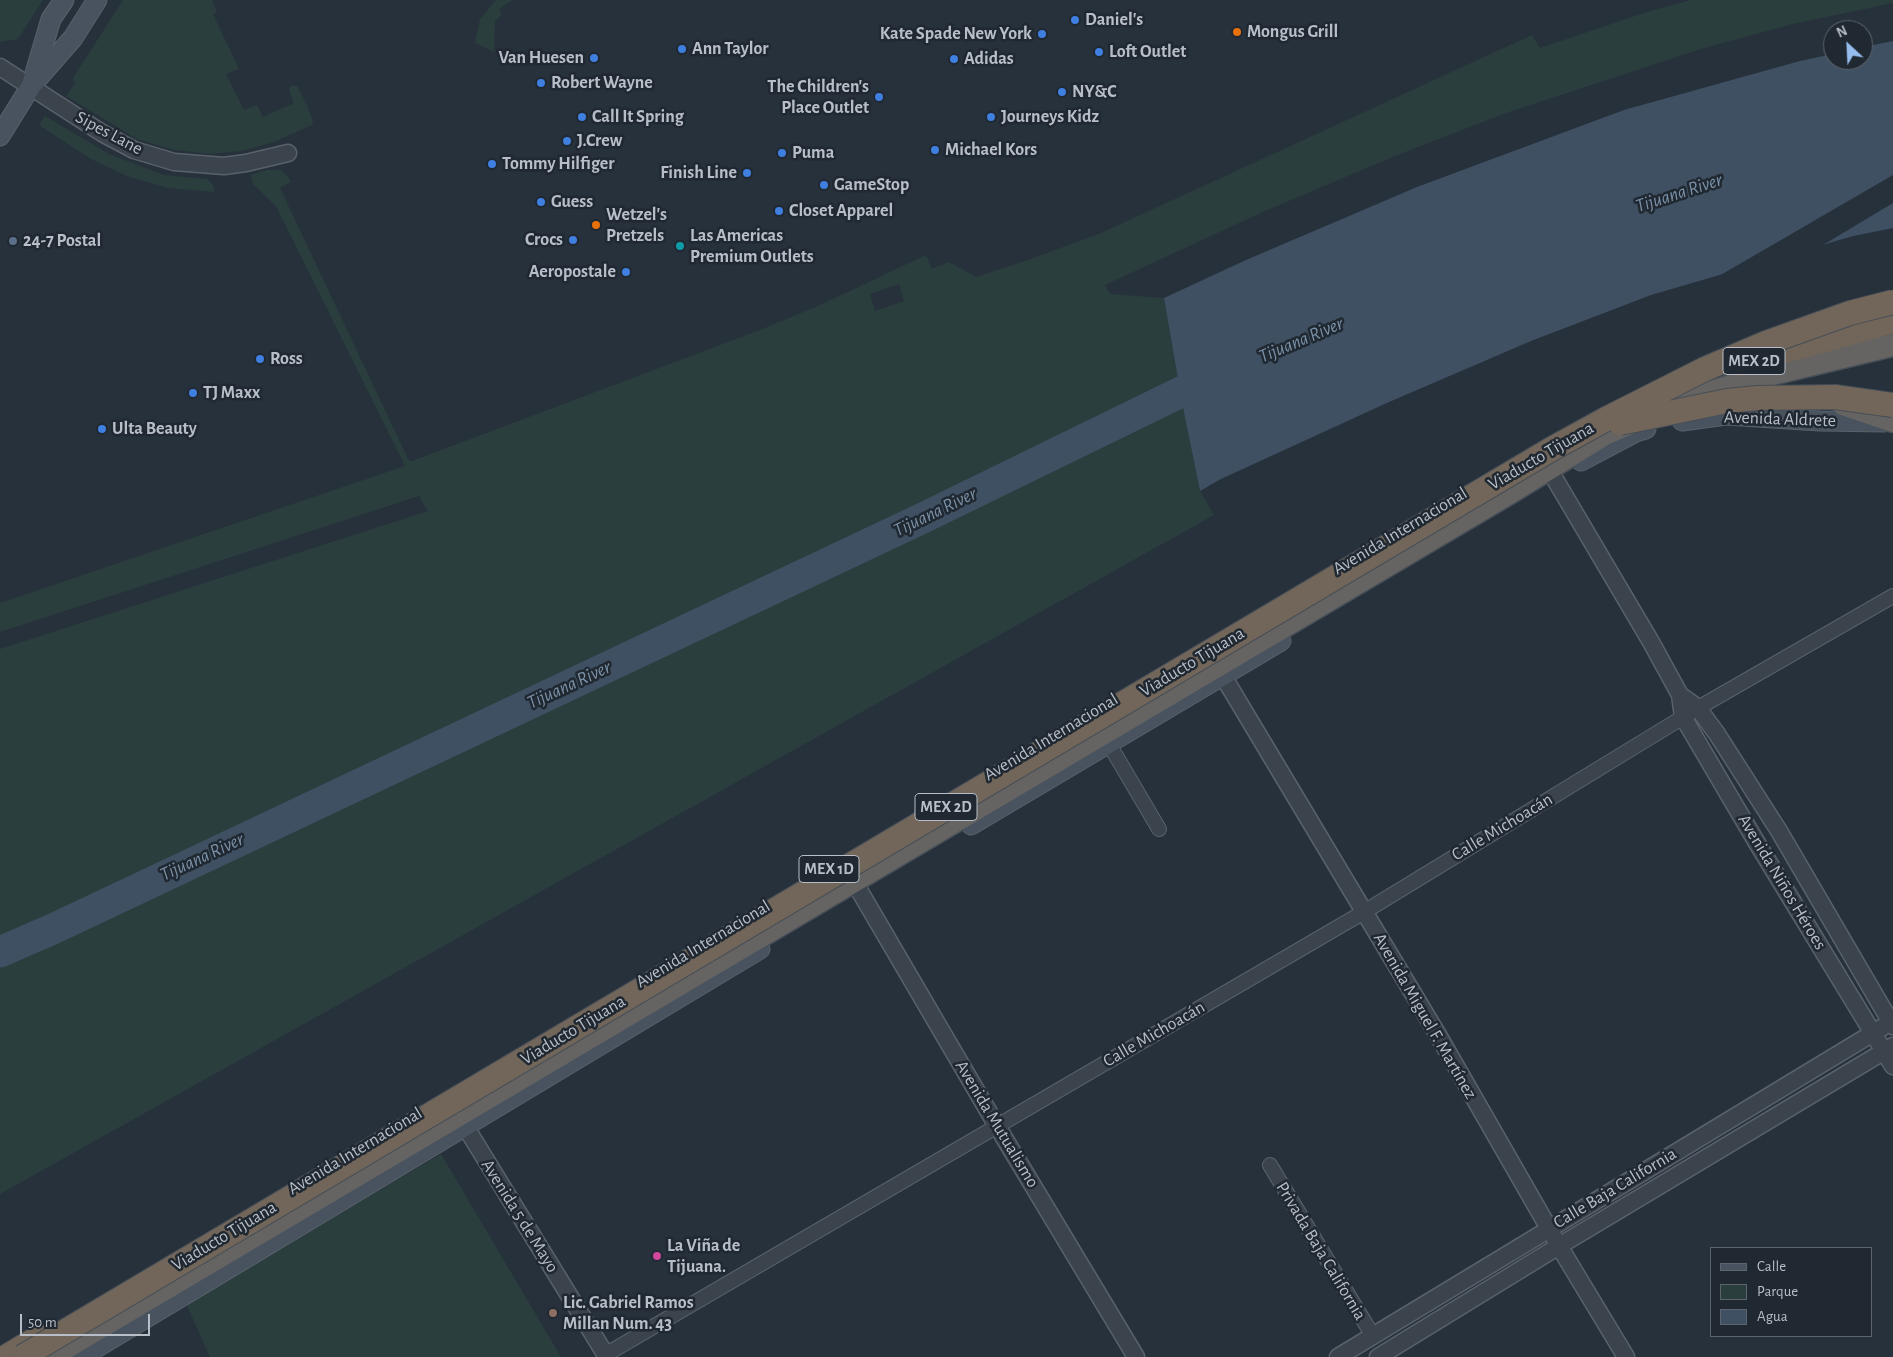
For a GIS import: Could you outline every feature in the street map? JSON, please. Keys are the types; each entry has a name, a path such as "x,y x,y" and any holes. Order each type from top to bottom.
{"highway":[{"name":"Viaducto Tijuana","path":"22,1357 1550,450 1608,418 1705,370 1766,343 1850,312 1893,302"},
{"name":"Viaducto Tijuana","path":"38,1357 236,1237 1555,458 1674,396 1739,367 1893,312"},
{"name":"Avenida Internacional","path":"6,1357 1538,449 1600,415 1657,391 1759,357 1893,321"},
{"name":"Avenida Internacional","path":"50,1357 1502,497 1605,434 1661,409 1714,391 1776,373 1893,345"},
{"path":"1714,391 1764,390 1828,399 1893,422"},
{"path":"1620,423 1727,401 1757,398 1835,397 1893,405"}],"main road":[{"path":"31,86 51,19 64,0"},
{"path":"0,136 31,86 74,38 97,0"},
{"name":"Avenida Aldrete","path":"1668,422 1726,415 1893,422"},
{"name":"Avenida Internacional","path":"80,1357 859,890 1223,676 1553,476 1636,432 1668,422"}],"street":[{"name":"Sipes Lane","path":"0,67 102,133 134,150 174,162 224,166 288,153"},
{"name":"Avenida Niños Héroes","path":"1553,476 1651,642 1680,695 1683,716 1757,843 1873,1032 1889,1048 1893,1066"},
{"name":"Calle Michoacán","path":"606,1356 1364,912 1683,716 1893,596"},
{"name":"Avenida Miguel F. Martínez","path":"1223,676 1438,1035 1548,1229 1626,1357"},
{"name":"Avenida Niños Héroes","path":"1680,695 1698,708 1717,734 1779,831 1892,1023"},
{"path":"1109,744 1159,829"},
{"path":"1757,843 1779,831"},
{"name":"Avenida Mutualismo","path":"859,890 997,1126 1136,1357"},
{"name":"Calle Baja California","path":"1338,1357 1873,1032 1892,1023"},
{"name":"Calle Baja California","path":"1378,1357 1889,1048"},
{"name":"Avenida 5 de Mayo","path":"465,1126 606,1356"},
{"name":"Privada Baja California","path":"1270,1166 1373,1336"}],"green space":[{"path":"0,0 43,0 18,39 0,42"},
{"path":"123,0 212,0 217,12 213,14 239,69 226,74 244,110 257,105 263,117 294,103 289,90 294,85 298,87 307,106 313,120 312,125 274,142 242,151 209,154 174,150 137,139 66,96 75,83 73,78"},
{"path":"496,0 513,0 499,9 502,14 495,21 494,52 475,43 480,19"},
{"path":"1691,0 1893,0 1893,3 1793,24 1701,49 1506,113 1400,154 1265,211 1105,285 1110,294 1164,298 1200,491 1214,515 0,1194 0,649 428,511 419,496 0,632 0,603 405,466 276,206 254,185 250,175 267,170 281,170 291,182 280,188 409,461 412,461 760,330 818,306 926,255 932,269 949,262 976,277 1028,260 1101,233 1532,35 1540,48 1644,13","holes":["899,284 904,301 875,311 870,294"]},
{"path":"45,116 109,154 164,175 207,179 213,185 215,192 168,188 127,176 91,159 39,125"},
{"path":"441,1154 561,1357 210,1357 186,1304"}],"water":[{"path":"1893,41 1893,228 1853,236 1651,295 1531,341 1389,402 1221,479 1200,491 1164,298 1246,260 1417,187 1624,110 1823,56 1823,70 1873,70 1873,45"}],"pier":[{"path":"1893,175 1893,203 1813,251 1712,280"}],"waterway":[{"name":"Tijuana River","path":"0,952 55,928 925,517 1219,375"}],"place":[{"name":"Daniel's","path":"1075,20"},
{"name":"Mongus Grill","path":"1237,32"},
{"name":"Kate Spade New York","path":"1042,34"},
{"name":"Ann Taylor","path":"682,49"},
{"name":"Loft Outlet","path":"1099,52"},
{"name":"Van Huesen","path":"594,58"},
{"name":"Adidas","path":"954,59"},
{"name":"Robert Wayne","path":"541,83"},
{"name":"NY&C","path":"1062,92"},
{"name":"The Children's Place Outlet","path":"879,97"},
{"name":"Call It Spring","path":"582,117"},
{"name":"Journeys Kidz","path":"991,117"},
{"name":"J.Crew","path":"567,141"},
{"name":"Michael Kors","path":"935,150"},
{"name":"Puma","path":"782,153"},
{"name":"Tommy Hilfiger","path":"492,164"},
{"name":"Finish Line","path":"747,173"},
{"name":"GameStop","path":"824,185"},
{"name":"Guess","path":"541,202"},
{"name":"Closet Apparel","path":"779,211"},
{"name":"Wetzel's Pretzels","path":"596,225"},
{"name":"Crocs","path":"573,240"},
{"name":"24-7 Postal","path":"13,241"},
{"name":"Las Americas Premium Outlets","path":"680,246"},
{"name":"Aeropostale","path":"626,272"},
{"name":"Ross","path":"260,359"},
{"name":"TJ Maxx","path":"193,393"},
{"name":"Ulta Beauty","path":"102,429"},
{"name":"La Viña de Tijuana.","path":"657,1256"},
{"name":"Lic. Gabriel Ramos Millan Num. 43","path":"553,1313"}]}
